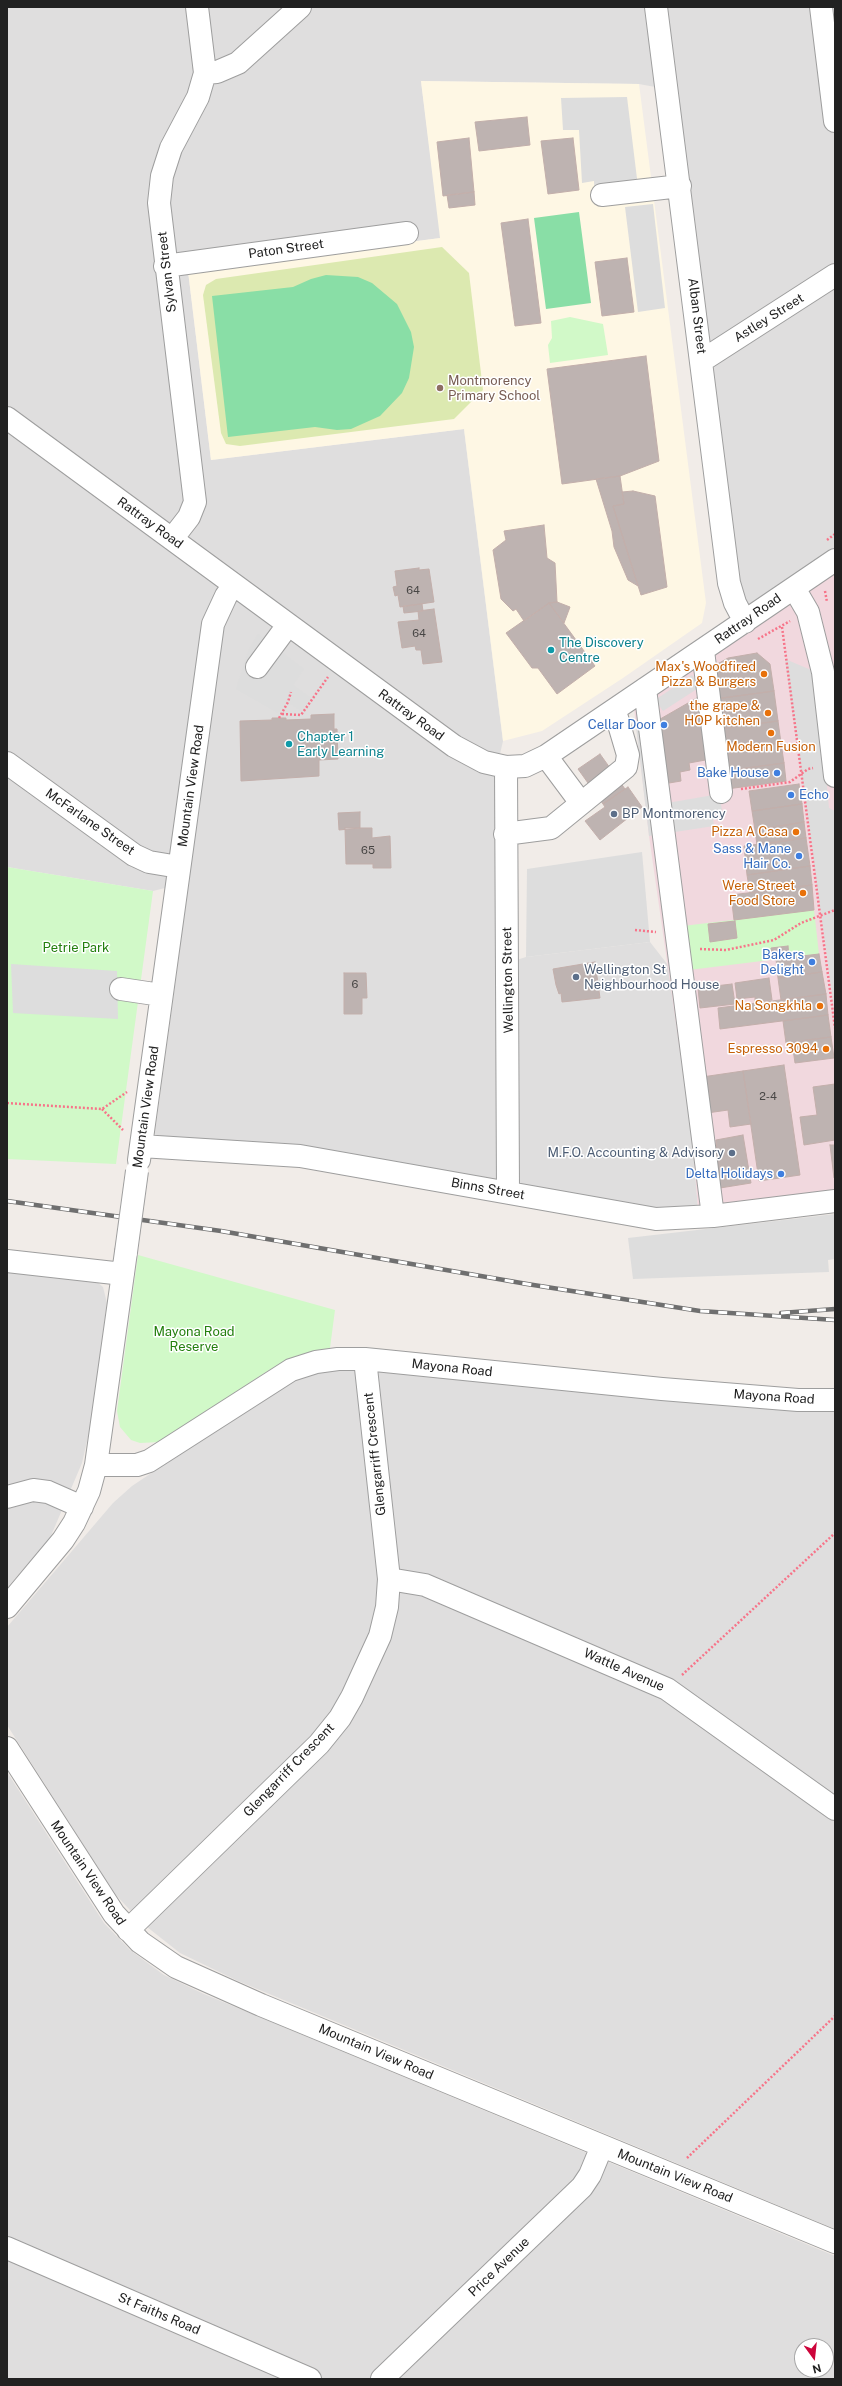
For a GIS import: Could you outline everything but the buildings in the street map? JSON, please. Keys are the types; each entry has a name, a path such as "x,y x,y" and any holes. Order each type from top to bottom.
{"street":[{"name":"Sylvan Street","path":"172,539 189,517 195,502 192,468 165,266 159,203 162,176 171,148 198,96 205,73 197,7"},
{"path":"205,73 217,72 238,63 300,7"},
{"name":"Alban Street","path":"656,7 680,186 729,583 735,603 745,622"},
{"path":"821,7 835,121"},
{"path":"602,195 627,200 680,186"},
{"name":"Paton Street","path":"165,266 407,232"},
{"name":"Astley Street","path":"702,360 835,275"},
{"name":"Rattray Road","path":"7,418 172,539 233,586 454,746 484,762 506,767 525,766 546,756 615,711 835,560"},
{"name":"Mountain View Road","path":"7,1607 53,1554 82,1507 96,1465 213,624 226,596 233,586"},
{"path":"794,588 808,612 823,672 834,771"},
{"path":"258,667 288,625"},
{"path":"703,651 721,792"},
{"path":"645,689 679,946 712,1216"},
{"path":"505,834 551,828 626,767 628,762 615,711"},
{"path":"546,756 581,803"},
{"name":"McFarlane Street","path":"7,763 134,855 149,862 179,866"},
{"name":"Wellington Street","path":"506,767 505,834 509,1002 508,1192"},
{"path":"121,989 161,995"},
{"name":"Binns Street","path":"141,1146 300,1156 508,1192 656,1220 712,1216 835,1201"},
{"path":"7,1261 123,1274"},
{"name":"Mayona Road","path":"96,1465 136,1465 149,1461 291,1370 316,1362 338,1359 365,1359 662,1389 798,1400 835,1400"},
{"name":"Glengarriff Crescent","path":"128,1930 319,1744 340,1718 352,1697 380,1636 387,1607 389,1579 365,1359"},
{"path":"7,1497 33,1490 48,1492 82,1507"},
{"name":"Wattle Avenue","path":"389,1579 425,1585 667,1689 835,1809"},
{"name":"Mountain View Road","path":"7,1748 101,1896 128,1930 159,1957 196,1977 835,2242"},
{"name":"Price Avenue","path":"382,2379 582,2187 590,2175 602,2146"},
{"name":"St Faiths Road","path":"7,2248 310,2379"}],"path":[{"path":"782,627 800,775 835,1028"},
{"path":"282,714 302,715 338,662"},
{"path":"279,718 291,692"},
{"path":"721,792 790,782 808,769 834,771"},
{"path":"679,946 690,949 726,950 767,941 835,910"},
{"path":"7,1103 102,1109 150,1076"},
{"path":"667,1689 835,1533"},
{"path":"670,2174 835,2016"}],"shaded area":[{"path":"7,7 835,7 835,549 736,617 666,89 639,84 421,81 441,238 188,271 211,460 464,429 503,741 497,767 507,963 526,957 650,942 668,965 692,1136 698,1209 656,1219 154,1140 189,882 153,891 7,867"},
{"name":"Montmorency Primary School","path":"421,81 639,84 706,603 702,623 623,678 542,731 503,741 464,429 211,460 188,271 440,238"},
{"path":"627,97 639,195 595,200 594,181 582,183 579,130 563,130 561,98"},
{"path":"653,204 665,308 638,312 625,207"},
{"path":"835,571 835,1196 698,1209 692,1136 649,836 634,708"},
{"path":"258,634 304,669 293,685 311,698 301,711 286,701 278,713 236,689 248,651"},
{"path":"785,659 835,680 825,765 829,808 835,811 835,1014"},
{"path":"692,675 700,687 663,711 655,700"},
{"path":"636,727 640,727 650,806 719,794 722,810 712,812 714,826 649,836"},
{"path":"642,852 650,942 526,957 527,869"},
{"path":"11,964 117,971 118,1019 13,1013"},
{"path":"835,1214 835,1259 828,1260 829,1272 633,1279 628,1238"},
{"path":"7,1270 95,1280 103,1287 107,1303 90,1428 82,1463 50,1538 7,1588"},
{"path":"345,1368 835,1410 835,2229 238,1981 180,1953 142,1923 115,1894 7,1725 7,1627 113,1503 132,1486 277,1389 317,1372"},
{"path":"7,1772 104,1923 130,1950 164,1975 204,1994 835,2256 835,2379 7,2379"}],"green space":[{"path":"579,212 591,303 546,309 534,218"},
{"path":"442,247 469,273 483,390 454,419 240,446 226,444 221,433 203,295 206,285 216,279"},
{"path":"326,275 358,277 372,283 397,304 411,332 414,347 409,378 402,393 380,416 351,429 337,430 315,427 228,437 212,296 293,287 311,279"},
{"path":"570,317 603,324 608,355 550,363 548,345 552,338 551,321"},
{"name":"Petrie Park","path":"7,867 153,891 116,1164 7,1159"},
{"path":"814,910 819,954 689,970 683,926"},
{"name":"Mayona Road Reserve","path":"138,1255 335,1310 330,1348 286,1361 269,1370 160,1442 140,1443 131,1440 120,1427 117,1411"}],"railway":[{"path":"7,1201 221,1231 527,1284 700,1311 835,1320"},
{"path":"781,1313 835,1309"}],"place":[{"name":"Montmorency Primary School","path":"440,388"},
{"name":"The Discovery Centre","path":"551,650"},
{"name":"Max's Woodfired Pizza & Burgers","path":"764,674"},
{"name":"the grape & HOP kitchen","path":"768,713"},
{"name":"Cellar Door","path":"664,725"},
{"name":"Modern Fusion","path":"771,733"},
{"name":"Chapter 1 Early Learning","path":"289,744"},
{"name":"Bake House","path":"777,773"},
{"name":"Echo","path":"791,795"},
{"name":"BP Montmorency","path":"614,814"},
{"name":"Pizza A Casa","path":"796,832"},
{"name":"Sass & Mane Hair Co.","path":"799,856"},
{"name":"Were Street Food Store","path":"803,893"},
{"name":"Bakers Delight","path":"812,962"},
{"name":"Wellington St Neighbourhood House","path":"576,977"},
{"name":"Na Songkhla","path":"820,1006"},
{"name":"Espresso 3094","path":"826,1049"},
{"name":"M.F.O. Accounting & Advisory","path":"732,1153"},
{"name":"Delta Holidays","path":"781,1174"}]}
